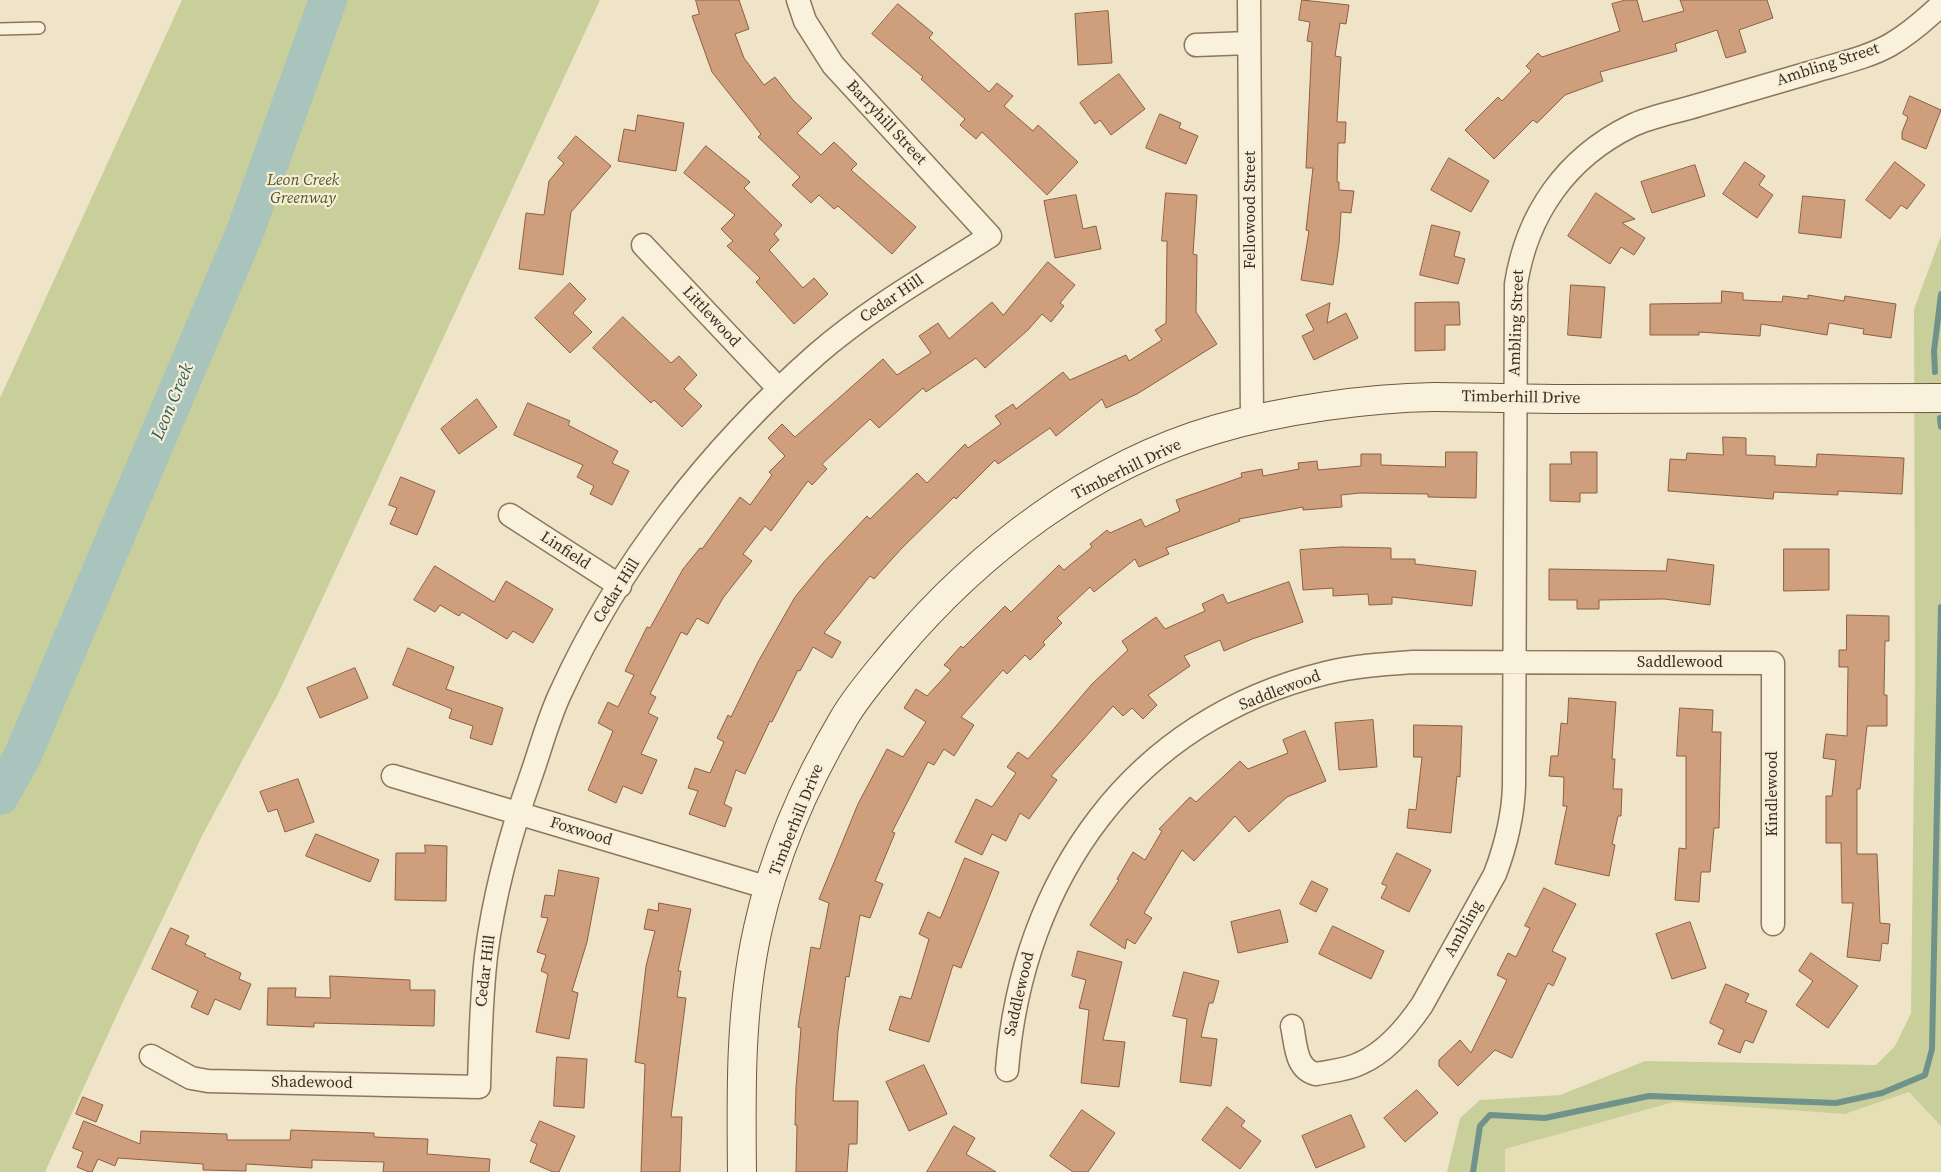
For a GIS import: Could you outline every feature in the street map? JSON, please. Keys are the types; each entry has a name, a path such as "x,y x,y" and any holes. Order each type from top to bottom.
{"street":[{"name":"Barryhill Street","path":"798,0 805,21 833,65 990,236"},
{"name":"Fellowood Street","path":"1249,0 1252,421"},
{"name":"Ambling Street","path":"1514,662 1514,305 1519,264 1532,225 1541,207 1580,159 1596,146 1632,126 1850,60 1889,46 1922,23 1941,5"},
{"path":"1196,45 1249,43"},
{"name":"Cedar Hill","path":"479,1087 480,1012 486,953 505,856 559,696 596,623 631,567 688,487 754,413 818,353 894,295 990,236"},
{"name":"Littlewood","path":"643,244 779,389"},
{"name":"Timberhill Drive","path":"742,1172 741,1081 746,998 758,927 769,888 808,785 846,714 927,612 967,574 1030,523 1091,484 1156,452 1216,429 1348,404 1432,397 1514,399 1941,398"},
{"name":"Linfield","path":"510,515 620,586"},
{"name":"Saddlewood","path":"1007,1070 1010,1031 1028,953 1042,913 1061,874 1084,838 1110,804 1140,773 1173,745 1208,721 1246,701 1286,685 1327,673 1369,665 1412,662 1773,664"},
{"name":"Ambling","path":"1292,1026 1300,1064 1309,1072 1316,1074 1361,1064 1385,1046 1409,1024 1422,1005 1495,874 1509,831 1514,786 1514,662"},
{"name":"Kindlewood","path":"1773,664 1773,924"},
{"name":"Foxwood","path":"393,776 769,888"},
{"name":"Shadewood","path":"150,1056 191,1078 208,1081 479,1087"}],"lane":[{"path":"0,29 39,28"}],"shaded area":[{"path":"1909,1092 1941,1126 1941,1172 1505,1172 1505,1149 1674,1102 1845,1114"}],"green space":[{"name":"Leon Creek Greenway","path":"182,0 600,0 279,692 202,836 45,1172 0,1172 0,398"},
{"path":"1941,236 1941,1126 1909,1092 1845,1114 1674,1102 1505,1149 1505,1172 1447,1172 1460,1118 1480,1100 1560,1095 1645,1061 1876,1065 1895,1046 1911,1013 1915,678 1914,309"}],"building":[{"path":"696,0 739,0 749,29 735,34 744,58 764,85 775,77 793,100 812,118 797,133 821,155 834,142 857,164 851,170 916,227 892,254 838,206 834,209 819,195 811,203 792,185 800,177 758,137 761,134 712,72 692,16 699,14"},
{"path":"1302,0 1349,5 1346,24 1340,23 1335,56 1341,57 1337,122 1346,122 1345,143 1338,143 1337,182 1339,182 1339,190 1354,191 1351,213 1341,212 1333,285 1301,280 1309,231 1306,230 1313,168 1306,168 1312,42 1307,41 1310,22 1299,20"},
{"path":"1626,0 1637,0 1643,22 1684,11 1680,0 1767,0 1773,18 1739,30 1746,52 1726,58 1717,30 1675,44 1677,51 1600,72 1603,81 1565,95 1537,123 1533,120 1494,159 1465,130 1498,97 1502,101 1531,71 1526,66 1538,53 1542,57 1620,31 1612,4"},
{"path":"898,4 933,33 929,38 989,92 997,83 1013,96 1004,106 1033,131 1038,125 1078,162 1047,195 982,132 976,139 960,125 965,119 921,79 923,77 872,34"},
{"path":"1108,11 1112,63 1078,65 1075,14"},
{"path":"1119,74 1145,109 1111,135 1100,120 1095,124 1080,103"},
{"path":"1910,96 1941,110 1926,149 1902,139 1902,132 1908,117 1903,114"},
{"path":"1160,114 1181,123 1179,128 1198,136 1186,164 1146,148"},
{"path":"638,115 684,123 676,171 618,161 624,129 635,131"},
{"path":"576,136 611,166 571,212 563,275 519,269 526,213 544,215 549,181 564,163 558,158"},
{"path":"706,146 750,182 744,188 782,225 774,234 779,240 769,250 803,288 814,278 828,294 794,324 756,282 760,278 727,246 733,241 721,229 735,215 684,173"},
{"path":"1449,158 1489,181 1471,212 1431,190"},
{"path":"1745,162 1765,176 1759,185 1773,195 1757,218 1723,194"},
{"path":"1895,162 1925,185 1907,209 1901,205 1890,219 1866,200"},
{"path":"1695,165 1705,196 1652,213 1641,182"},
{"path":"1166,193 1197,195 1193,254 1197,255 1196,312 1217,344 1137,394 1106,408 1102,399 1056,436 1050,428 998,464 995,460 956,499 954,497 902,548 874,579 870,576 824,633 841,642 832,658 813,647 800,671 798,670 772,722 770,721 745,774 736,770 724,804 732,808 725,827 689,814 698,791 688,788 695,768 710,773 724,742 717,738 728,715 731,717 758,662 795,597 823,563 867,516 870,519 917,473 927,483 965,444 968,448 1001,424 995,416 1013,404 1016,409 1063,372 1070,380 1126,355 1129,361 1162,340 1155,330 1166,323 1167,241 1162,241"},
{"path":"1596,193 1635,219 1622,223 1645,238 1634,255 1621,247 1610,264 1568,236"},
{"path":"1076,195 1083,229 1096,226 1101,249 1055,258 1044,201"},
{"path":"1803,196 1845,200 1841,238 1799,233"},
{"path":"1432,225 1460,232 1454,256 1465,259 1458,284 1420,275"},
{"path":"1048,262 1075,285 1060,303 1064,306 1051,322 1042,314 1028,330 985,368 976,358 926,392 923,388 879,428 870,419 822,464 827,469 812,485 808,481 771,531 765,526 743,554 752,561 723,598 708,624 697,618 687,635 681,632 650,694 656,697 648,713 658,718 641,754 657,760 642,794 623,786 616,803 588,790 613,731 598,723 608,702 618,707 634,675 625,671 647,627 650,628 683,569 700,548 702,549 740,497 750,505 772,475 769,472 785,456 768,438 782,424 795,437 883,359 897,375 931,353 919,336 938,323 949,339 992,302 1003,315"},
{"path":"570,283 586,299 573,313 592,332 570,353 535,318"},
{"path":"1571,285 1605,287 1601,338 1568,335"},
{"path":"1722,291 1743,293 1743,300 1782,302 1783,296 1808,299 1808,295 1844,301 1845,296 1896,304 1891,338 1863,334 1864,329 1829,323 1827,335 1761,324 1760,336 1699,332 1699,335 1650,335 1650,304 1721,303"},
{"path":"1459,302 1460,325 1445,325 1445,350 1415,351 1415,303"},
{"path":"1330,303 1327,323 1346,313 1358,338 1314,360 1302,336 1314,330 1306,315"},
{"path":"623,317 671,363 679,356 697,375 684,389 702,406 682,427 654,400 651,403 593,348"},
{"path":"477,399 497,427 459,454 441,429"},
{"path":"528,403 570,421 568,425 618,451 612,463 629,471 612,505 590,494 594,486 577,477 583,465 514,435"},
{"path":"1723,437 1746,438 1746,455 1775,456 1775,465 1816,467 1817,454 1904,458 1902,494 1838,491 1838,495 1774,492 1773,499 1668,491 1670,459 1686,460 1687,453 1723,455"},
{"path":"1446,452 1477,452 1476,498 1428,497 1428,494 1360,493 1341,495 1342,507 1303,510 1303,507 1239,519 1240,521 1166,548 1169,554 1139,567 1135,559 1094,592 1090,587 1057,618 1062,623 1043,642 1045,645 1030,660 1025,655 1007,674 1003,670 961,717 974,725 954,756 944,749 934,765 928,762 892,832 895,833 875,881 883,884 870,918 860,915 849,977 846,976 838,1031 833,1101 858,1101 857,1144 849,1144 847,1172 796,1172 796,1088 801,1028 798,1027 811,947 820,949 829,903 819,899 858,804 887,749 903,757 926,722 904,708 916,689 927,696 951,670 944,665 961,646 963,648 1005,606 1011,612 1059,565 1064,570 1092,547 1090,544 1107,530 1110,533 1141,519 1145,527 1180,511 1176,500 1242,477 1241,473 1262,469 1263,476 1299,469 1298,463 1317,461 1318,470 1361,466 1361,454 1381,454 1381,465 1445,467"},
{"path":"1571,452 1597,452 1597,493 1580,493 1580,502 1550,501 1550,464 1571,464"},
{"path":"401,477 435,491 417,535 390,524 397,508 389,505"},
{"path":"1341,547 1391,548 1391,559 1415,559 1415,564 1476,571 1472,606 1392,597 1392,604 1369,605 1368,594 1333,596 1333,588 1303,590 1300,550"},
{"path":"1784,549 1829,549 1829,590 1784,591"},
{"path":"1668,559 1714,565 1710,605 1664,599 1599,600 1599,609 1577,609 1577,600 1549,600 1549,569 1666,571"},
{"path":"435,566 494,602 506,581 553,609 533,643 513,631 507,639 462,612 459,616 440,605 435,612 414,600"},
{"path":"1289,582 1303,622 1252,639 1224,651 1220,640 1184,656 1190,666 1148,695 1157,705 1143,719 1132,708 1123,716 1113,706 1051,776 1057,780 1029,819 1020,813 1006,841 992,834 982,855 955,842 976,799 992,807 1016,773 1007,767 1018,752 1028,759 1092,684 1128,650 1122,641 1156,617 1165,629 1205,611 1202,604 1223,594 1227,603"},
{"path":"1847,615 1889,616 1889,641 1885,641 1884,695 1887,695 1887,726 1867,726 1860,789 1857,789 1857,854 1877,854 1880,923 1890,924 1888,944 1882,943 1880,961 1847,957 1853,903 1842,903 1841,843 1826,843 1826,796 1832,796 1836,760 1823,758 1826,734 1847,736 1848,667 1839,667 1839,650 1846,650"},
{"path":"408,648 454,667 446,689 503,708 492,745 470,738 473,726 449,718 452,709 393,685"},
{"path":"355,668 368,698 320,718 307,688"},
{"path":"1569,698 1616,702 1612,759 1615,759 1613,789 1622,789 1621,816 1618,816 1612,844 1615,845 1609,876 1555,864 1567,806 1563,806 1564,777 1549,776 1551,756 1558,756 1561,723 1567,724"},
{"path":"1680,708 1713,710 1712,732 1721,732 1719,828 1714,828 1710,872 1701,872 1699,902 1675,900 1679,848 1686,849 1686,756 1677,756"},
{"path":"1373,720 1377,767 1339,770 1335,723"},
{"path":"1414,725 1462,726 1460,777 1457,776 1451,833 1407,828 1409,809 1416,810 1422,757 1414,757"},
{"path":"1305,731 1326,781 1287,797 1249,832 1235,816 1194,861 1182,850 1144,913 1152,918 1135,944 1127,939 1125,949 1090,925 1119,880 1117,879 1133,852 1145,860 1162,831 1159,829 1190,797 1196,802 1240,761 1248,769 1288,753 1283,740"},
{"path":"298,779 314,822 285,832 277,809 268,812 260,792"},
{"path":"316,834 379,860 370,882 306,856"},
{"path":"425,845 447,846 446,901 395,900 396,853 425,853"},
{"path":"1397,853 1431,870 1409,912 1381,898 1387,886 1382,884"},
{"path":"965,858 999,872 961,968 953,965 929,1042 889,1030 900,996 911,999 929,939 919,934 928,912 940,918"},
{"path":"559,870 599,878 587,942 572,991 578,993 569,1039 536,1032 548,974 541,971 546,955 537,952 548,918 541,917 545,895 554,896"},
{"path":"1312,881 1328,889 1316,912 1300,904"},
{"path":"1544,888 1576,904 1552,951 1566,958 1553,986 1548,983 1512,1058 1495,1050 1458,1086 1439,1066 1439,1060 1460,1040 1471,1053 1507,980 1497,975 1508,953 1516,957 1530,928 1525,926"},
{"path":"659,903 691,909 678,971 681,971 677,997 686,998 671,1117 682,1117 680,1172 641,1172 645,1064 635,1062 646,966 655,931 644,929 648,909 658,911"},
{"path":"1280,910 1288,942 1238,953 1231,922"},
{"path":"1690,922 1706,968 1672,979 1656,934"},
{"path":"1333,926 1384,951 1371,979 1319,954"},
{"path":"171,928 189,936 185,944 206,954 204,956 241,973 239,979 251,984 240,1010 215,999 208,1015 191,1007 198,991 152,969"},
{"path":"1078,951 1122,962 1103,1040 1125,1042 1119,1087 1081,1083 1089,1010 1079,1008 1086,980 1072,976"},
{"path":"1811,953 1858,986 1828,1028 1796,1005 1813,981 1799,971"},
{"path":"1184,972 1219,981 1213,1003 1209,1003 1201,1037 1217,1039 1211,1086 1180,1082 1187,1019 1173,1016"},
{"path":"330,976 410,980 410,990 435,990 434,1026 314,1023 314,1027 267,1025 268,988 296,988 295,997 330,998"},
{"path":"1726,984 1749,994 1745,1002 1767,1011 1753,1043 1745,1040 1740,1053 1718,1044 1724,1030 1710,1023"},
{"path":"557,1057 587,1059 584,1108 554,1106"},
{"path":"924,1065 947,1114 909,1131 886,1082"},
{"path":"1417,1090 1438,1113 1405,1142 1384,1118"},
{"path":"83,1097 103,1105 96,1122 76,1114"},
{"path":"1227,1107 1245,1121 1241,1126 1261,1141 1240,1169 1202,1140"},
{"path":"1082,1110 1115,1133 1088,1172 1073,1172 1050,1156"},
{"path":"1351,1115 1365,1147 1316,1168 1302,1136"},
{"path":"84,1121 140,1144 141,1131 227,1134 227,1140 290,1140 291,1130 374,1133 374,1137 428,1139 427,1154 490,1159 489,1172 383,1172 384,1162 312,1160 312,1168 246,1164 246,1171 203,1170 203,1164 118,1158 115,1166 98,1159 92,1172 89,1172 77,1167 83,1152 73,1148"},
{"path":"540,1121 575,1136 559,1172 553,1172 530,1162 537,1144 531,1141"},
{"path":"954,1126 975,1138 966,1154 996,1172 927,1172"}],"waterway":[{"name":"Leon Creek","path":"0,796 22,757 245,232 328,0"},
{"path":"1935,372 1934,351 1941,294"},
{"path":"1940,418 1941,427"},
{"path":"1473,1172 1480,1126 1490,1115 1545,1118 1649,1096 1836,1103 1882,1093 1925,1075 1932,1049 1941,607"}]}
